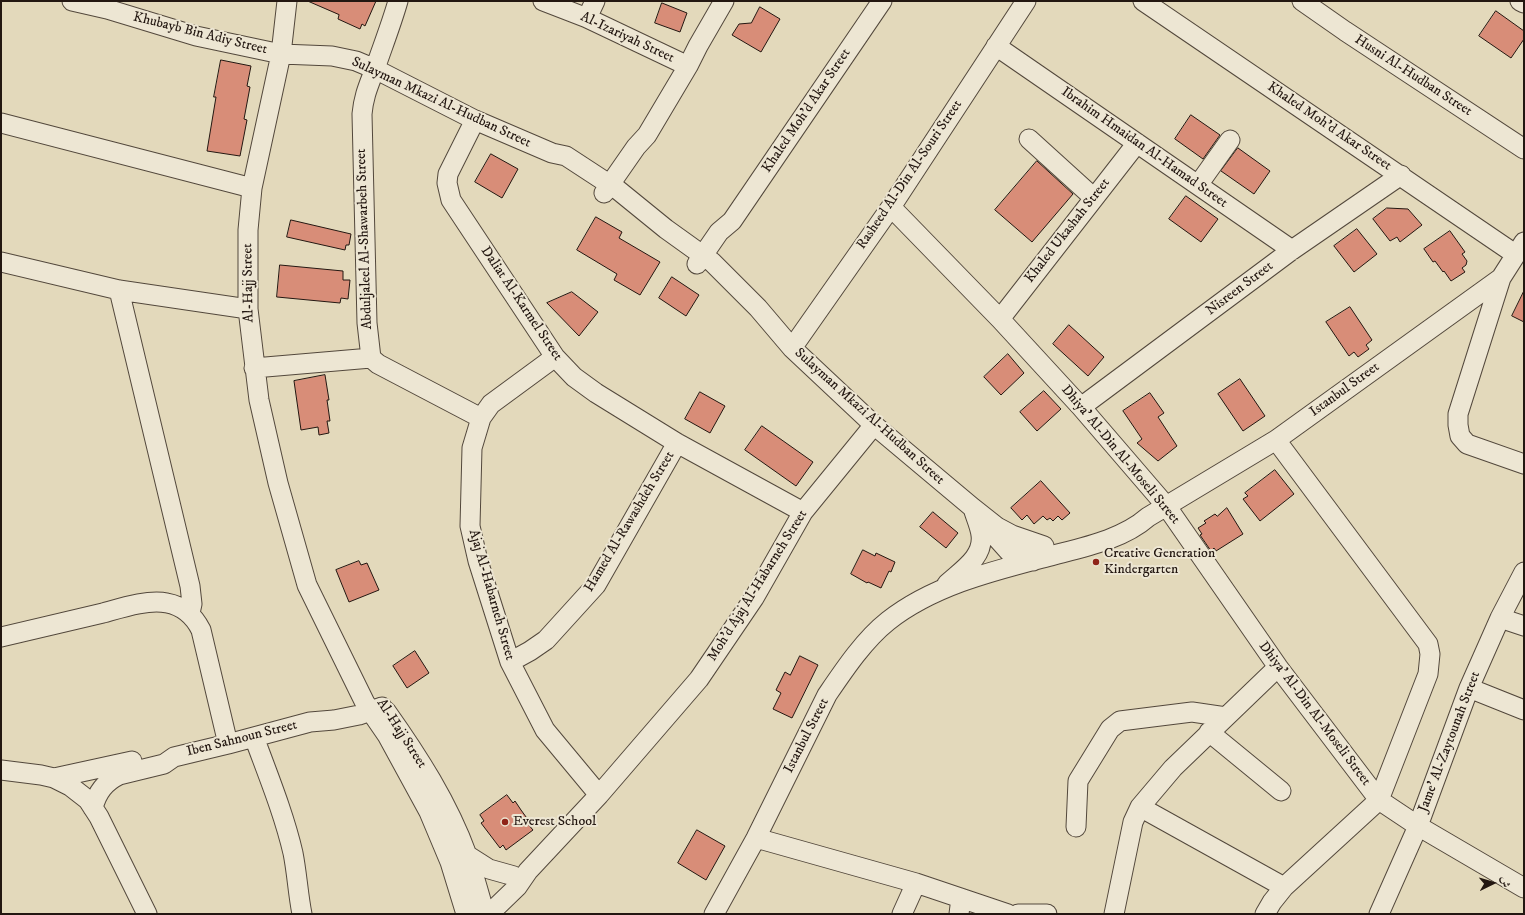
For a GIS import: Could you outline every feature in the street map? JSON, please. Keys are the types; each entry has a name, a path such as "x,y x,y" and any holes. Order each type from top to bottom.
{"street":[{"name":"Khubayb Bin Adiy Street","path":"72,1 108,5 196,36 281,54"},
{"name":"Al-Hajj Street","path":"287,1 281,54 252,188 248,230 248,309 259,400 273,462 307,585 355,683 418,758 434,785 467,855 485,910"},
{"name":"Abduljaleel Al-Shawarbeh Street","path":"371,358 367,323 362,114 364,97 398,1"},
{"name":"Al-Izariyah Street","path":"543,1 587,18 688,66"},
{"path":"587,18 595,1"},
{"path":"611,192 636,147 647,135 688,66 724,1"},
{"name":"Khaled Moh’d Akar Street","path":"704,263 726,242 732,221 882,1"},
{"name":"Rasheed Al-Din Al-Souri Street","path":"792,348 891,207 1026,1"},
{"name":"Khaled Moh’d Akar Street","path":"1143,1 1401,175 1520,248"},
{"name":"Husni Al-Hudban Street","path":"1302,1 1344,31 1524,149"},
{"path":"1520,1 1524,4"},
{"name":"Ibrahim Hmaidan Al-Hamad Street","path":"996,46 1292,250"},
{"name":"Sulayman Mkazi Al-Hudban Street","path":"281,54 332,56 356,61 375,69 475,120 552,153 566,168 611,192 704,263 755,313 769,322 792,348 874,425 972,508 997,527 1012,535 1038,553"},
{"name":"Daliat Al-Karmel Street","path":"475,120 448,174 447,183 450,196 555,357 574,377 596,393 677,443 803,512"},
{"path":"1,123 252,188"},
{"path":"1029,139 1094,198"},
{"path":"1198,185 1230,140"},
{"name":"Khaled Ukashah Street","path":"1000,319 1137,143"},
{"name":"Nisreen Street","path":"1082,407 1292,250 1401,175"},
{"name":"Dhiya’ Al-Din Al-Moseli Street","path":"891,207 1000,319 1082,407 1166,507 1278,667 1379,800 1418,826 1524,888"},
{"name":"Istanbul Street","path":"939,591 1080,537 1135,519 1148,517 1166,507 1276,440 1501,278 1520,248"},
{"path":"1,262 119,290 248,309"},
{"path":"1501,278 1458,414 1458,425 1460,436 1467,444 1524,464"},
{"path":"119,290 190,586 192,604 190,613"},
{"name":"Ajaj Al-Habarneh Street","path":"555,357 491,404 481,418 472,448 470,526 478,561 510,662 545,730 599,795"},
{"path":"254,368 371,358 378,364 481,418"},
{"name":"Moh’d Ajaj Al-Habarneh Street","path":"465,914 485,910 517,887 521,873 599,795 699,679 754,598 803,512 874,425"},
{"path":"1265,914 1284,887 1379,800 1428,674 1430,654 1428,644 1276,440"},
{"name":"Hamed Al-Rawashdeh Street","path":"510,662 546,640 596,585 677,443"},
{"name":"Sulayman Mkazi Al-Hudban Street","path":"972,508 1012,555"},
{"path":"939,591 976,558 980,549 981,535 972,508"},
{"path":"1012,555 1038,553"},
{"name":"Istanbul Street","path":"714,914 756,838 827,695 855,655 887,622 900,612 977,568 1012,555"},
{"name":"Al-Hajj Street","path":"301,562 315,582 345,641 387,735 429,812 450,862 465,914"},
{"name":"Jame' Al-Zaytounah Street","path":"1379,914 1418,826 1469,688 1500,618 1524,572"},
{"path":"1,637 135,605 166,602 179,606 190,613 202,630 228,744"},
{"path":"1500,618 1524,626"},
{"path":"1114,914 1132,822 1140,807 1173,768 1278,667"},
{"path":"355,683 351,698 344,714 396,750"},
{"path":"1469,688 1524,710"},
{"name":"Iben Sahnoun Street","path":"93,808 102,788 112,778 119,775 164,764 174,757 310,722 321,716 344,714 374,705"},
{"path":"1076,827 1078,781 1110,728 1120,721 1192,712 1226,717"},
{"path":"1209,732 1281,791"},
{"path":"254,737 276,797 289,840 302,914"},
{"name":"Iben Sahnoun Street","path":"54,778 158,755 166,754 174,757"},
{"name":"Iben Sahnoun Street","path":"1,770 54,778 80,793 88,800 93,808"},
{"path":"1140,807 1284,887"},
{"path":"93,808 146,914"},
{"path":"756,838 916,883 960,906 1008,914"},
{"path":"467,855 489,869 521,873"},
{"path":"902,914 916,883"},
{"path":"1018,914 1047,914"}],"building":[{"path":"308,1 376,1 365,26 362,24 360,29 338,19 339,15"},
{"path":"662,3 687,13 680,32 655,23"},
{"path":"760,7 780,19 761,52 732,35 739,24 751,23"},
{"path":"1496,11 1524,31 1524,39 1511,58 1479,36"},
{"path":"221,60 251,66 247,86 250,87 244,119 247,120 240,156 207,151 216,97 214,97"},
{"path":"1191,115 1220,135 1203,159 1175,139"},
{"path":"1238,148 1270,171 1254,194 1221,171"},
{"path":"491,154 518,169 502,198 475,182"},
{"path":"1037,161 1073,194 1032,242 995,210"},
{"path":"1186,196 1218,219 1201,242 1169,219"},
{"path":"1387,208 1408,209 1422,225 1400,242 1397,237 1390,241 1373,219"},
{"path":"596,217 622,232 619,238 660,262 640,295 614,280 617,274 577,250"},
{"path":"291,220 351,234 349,245 346,245 345,250 287,237"},
{"path":"1357,229 1377,254 1354,272 1334,246"},
{"path":"1450,231 1465,252 1462,254 1467,261 1466,265 1462,268 1465,272 1451,281 1435,261 1433,262 1424,249"},
{"path":"280,265 343,271 343,280 350,280 348,299 341,298 340,303 277,297"},
{"path":"672,277 699,295 686,316 659,298"},
{"path":"1524,291 1524,322 1512,316"},
{"path":"572,292 598,312 579,336 547,303"},
{"path":"1350,307 1372,340 1366,345 1369,349 1358,357 1354,352 1349,356 1326,322"},
{"path":"1069,325 1104,357 1088,376 1053,344"},
{"path":"1008,354 1024,373 1001,395 984,377"},
{"path":"325,375 329,400 327,400 330,421 327,421 329,433 319,435 318,427 301,430 294,381"},
{"path":"1240,379 1265,416 1243,431 1218,394"},
{"path":"1044,391 1061,409 1037,431 1020,412"},
{"path":"700,392 725,406 710,433 685,419"},
{"path":"1150,393 1164,413 1158,417 1177,446 1158,461 1137,443 1142,439 1123,411"},
{"path":"762,426 813,462 796,486 745,450"},
{"path":"1275,470 1294,494 1260,521 1243,499 1248,496 1245,493"},
{"path":"1041,481 1070,513 1062,520 1058,516 1053,521 1050,518 1047,520 1043,516 1034,524 1027,515 1022,520 1011,508"},
{"path":"1227,508 1243,534 1216,551 1214,548 1211,551 1200,535 1202,534 1198,528 1206,523 1204,521 1215,514 1217,516"},
{"path":"933,512 958,533 946,548 920,527"},
{"path":"863,550 875,556 876,553 895,562 891,572 889,571 881,588 868,582 867,583 851,574"},
{"path":"359,561 361,565 367,563 379,590 349,602 336,570"},
{"path":"415,651 429,673 407,688 393,666"},
{"path":"800,656 818,665 792,718 773,709 781,693 776,690 785,672 790,675"},
{"name":"Everest School","path":"507,795 513,803 515,801 529,821 527,823 533,830 506,850 503,845 500,848 481,823 484,821 480,815"},
{"path":"697,830 725,846 706,880 678,863"}],"place":[{"name":"Creative Generation Kindergarten","path":"1096,562"},
{"name":"Everest School","path":"505,822"}]}
